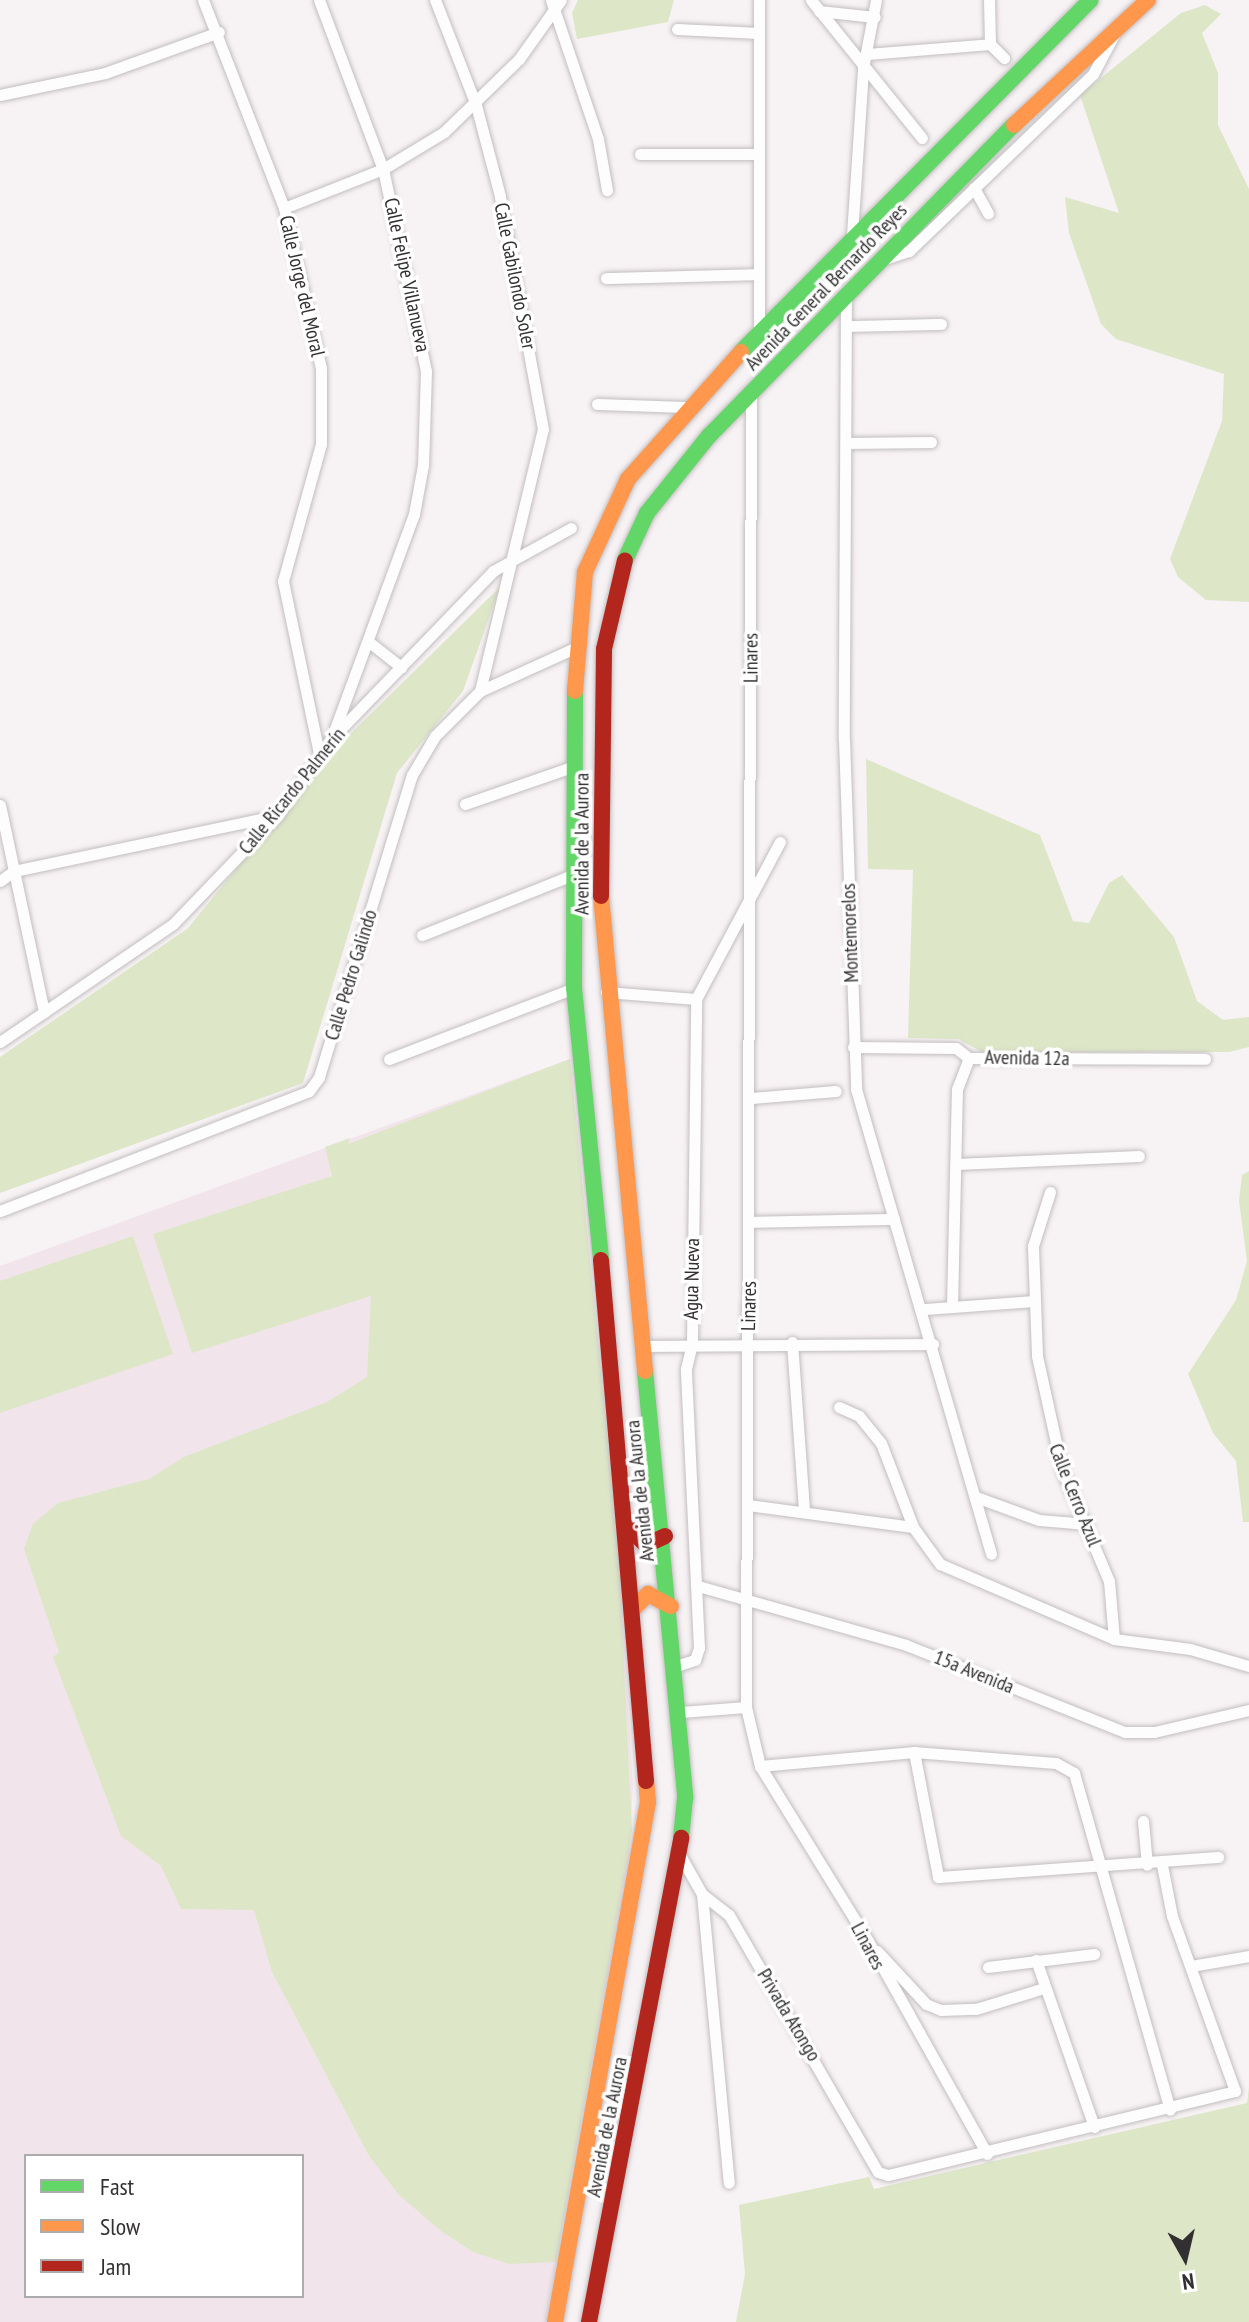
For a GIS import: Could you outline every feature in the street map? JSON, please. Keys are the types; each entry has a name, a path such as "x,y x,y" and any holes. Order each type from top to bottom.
{"main road":[{"name":"Avenida General Bernardo Reyes","path":"575,648 595,540 628,479 686,407 759,331 1090,0"},
{"name":"Avenida General Bernardo Reyes","path":"604,649 621,565 647,513 751,394 846,293 1148,0"},
{"name":"Avenida de la Aurora","path":"555,2322 645,1845 648,1772 628,1526 574,988 572,767 575,648"},
{"name":"Avenida de la Aurora","path":"589,2322 680,1855 685,1784 665,1536 606,992 600,887 604,649"},
{"path":"628,1526 646,1545 665,1536"},
{"path":"634,1608 648,1594 671,1606"}],"street":[{"name":"Calle Jorge del Moral","path":"203,0 219,32 284,208 317,343 322,392 321,444 283,581 319,754"},
{"name":"Calle Felipe Villanueva","path":"319,0 383,169 421,330 426,414 414,514 332,738"},
{"name":"Calle Gabilondo Soler","path":"435,0 476,105 523,307 543,429 512,557"},
{"path":"759,0 755,154 759,331"},
{"path":"811,0 922,138"},
{"path":"852,235 863,68 876,0"},
{"path":"989,0 990,44 1004,58"},
{"path":"284,208 383,169 476,105 556,4"},
{"path":"556,4 598,139 607,190"},
{"path":"819,11 875,17"},
{"path":"677,29 759,33"},
{"path":"878,261 903,256 1093,74 1116,31"},
{"path":"0,95 105,73 219,32"},
{"path":"867,54 990,44"},
{"path":"640,154 755,154"},
{"path":"974,188 988,213"},
{"path":"606,278 757,274"},
{"name":"Montemorelos","path":"846,293 850,326 844,739 856,1089 924,1309 991,1554"},
{"path":"850,326 941,324"},
{"name":"Linares","path":"751,394 751,1098 746,1707 760,1766 868,1941 987,2154"},
{"path":"597,404 686,407"},
{"path":"849,443 931,442"},
{"name":"Calle Ricardo Palmerín","path":"0,1042 163,932 277,816 332,738 512,557 571,528"},
{"path":"480,691 512,557"},
{"path":"369,642 401,667"},
{"path":"480,691 575,648"},
{"name":"Calle Pedro Galindo","path":"0,1211 309,1091 319,1077 412,775 435,736 480,691"},
{"path":"465,804 572,767"},
{"path":"0,805 44,1012"},
{"path":"0,881 14,871 277,816"},
{"name":"Agua Nueva","path":"676,1666 697,1658 698,1586 686,1369 692,1343 696,999 751,888 780,842"},
{"path":"422,935 572,875"},
{"path":"389,1059 574,988"},
{"path":"606,992 696,999"},
{"name":"Avenida 12a","path":"853,1047 956,1048 969,1058 1205,1059"},
{"path":"952,1307 957,1089 969,1058"},
{"path":"751,1098 836,1091"},
{"path":"956,1164 1139,1156"},
{"name":"Calle Cerro Azul","path":"1050,1192 1033,1246 1032,1301 1053,1443 1109,1581 1114,1639"},
{"path":"750,1222 894,1219"},
{"path":"924,1309 1032,1301"},
{"path":"646,1346 792,1342 933,1344"},
{"path":"792,1342 804,1508"},
{"path":"839,1407 859,1416 881,1443 913,1527 940,1564 1114,1639 1190,1649 1249,1666"},
{"path":"976,1497 1039,1520 1087,1524"},
{"path":"748,1505 804,1508 913,1527"},
{"name":"15a Avenida","path":"698,1586 906,1645 1125,1732 1154,1732 1249,1710"},
{"path":"681,1712 746,1707"},
{"path":"760,1766 914,1752 1056,1763 1074,1773 1095,1862 1170,2110"},
{"path":"914,1752 938,1877 1095,1862 1162,1865 1218,1857"},
{"path":"1143,1821 1147,1865"},
{"name":"Privada Atongo","path":"680,1855 702,1894 729,1915 878,2172 892,2175 987,2154"},
{"path":"987,2154 1229,2095 1237,2086 1191,1966 1162,1865"},
{"path":"702,1894 729,2183"},
{"path":"868,1941 926,2004 941,2010 976,2009 1044,1988"},
{"path":"988,1967 1094,1954"},
{"path":"1191,1966 1249,1956"},
{"path":"1036,1960 1094,2127"}],"shaded area":[{"path":"570,1059 618,1545 633,1786 629,1859 545,2322 0,2322 0,1266"}],"green space":[{"path":"578,0 674,0 668,22 577,39 572,13"},
{"path":"1205,5 1221,14 1202,33 1218,73 1218,125 1249,189 1249,602 1206,600 1178,577 1170,559 1222,421 1224,374 1116,339 1101,324 1069,233 1065,197 1119,213 1080,95 1181,13"},
{"path":"500,587 463,691 397,773 303,1083 0,1193 0,1057 187,929 337,747"},
{"path":"866,759 1040,835 1073,921 1089,923 1109,883 1122,875 1174,937 1197,1001 1223,1020 1249,1017 1249,1047 1229,1052 982,1052 958,1039 908,1038 913,870 868,869"},
{"path":"570,1059 618,1545 632,1830 556,2262 509,2264 473,2252 441,2231 399,2195 369,2156 272,1972 254,1910 181,1909 161,1866 121,1836 53,1657 59,1652 24,1549 33,1524 58,1503 149,1479 184,1457 327,1402 367,1377 371,1296 192,1353 153,1234 332,1176 325,1147 350,1138 348,1144"},
{"path":"1249,1171 1249,1522 1243,1522 1236,1461 1213,1433 1188,1374 1236,1300 1247,1261 1239,1201 1242,1175"},
{"path":"133,1236 173,1354 0,1413 0,1281"},
{"path":"1249,2087 1249,2322 736,2322 745,2274 739,2205 869,2177 874,2189 1247,2103"}],"traffic: fast":[{"path":"741,352 1090,0"},
{"path":"625,560 647,513 709,436 1014,125"},
{"path":"575,691 574,988 601,1260"},
{"path":"645,1371 685,1798 681,1838"}],"traffic: slow":[{"path":"1014,125 1148,0"},
{"path":"575,691 585,572 628,479 741,352"},
{"path":"601,896 645,1371"},
{"path":"634,1608 648,1594 671,1606"},
{"path":"555,2322 648,1802 646,1781"}],"traffic: jam":[{"path":"601,896 604,649 625,560"},
{"path":"601,1260 646,1781"},
{"path":"629,1528 646,1545 665,1536"},
{"path":"589,2322 681,1838"}]}
